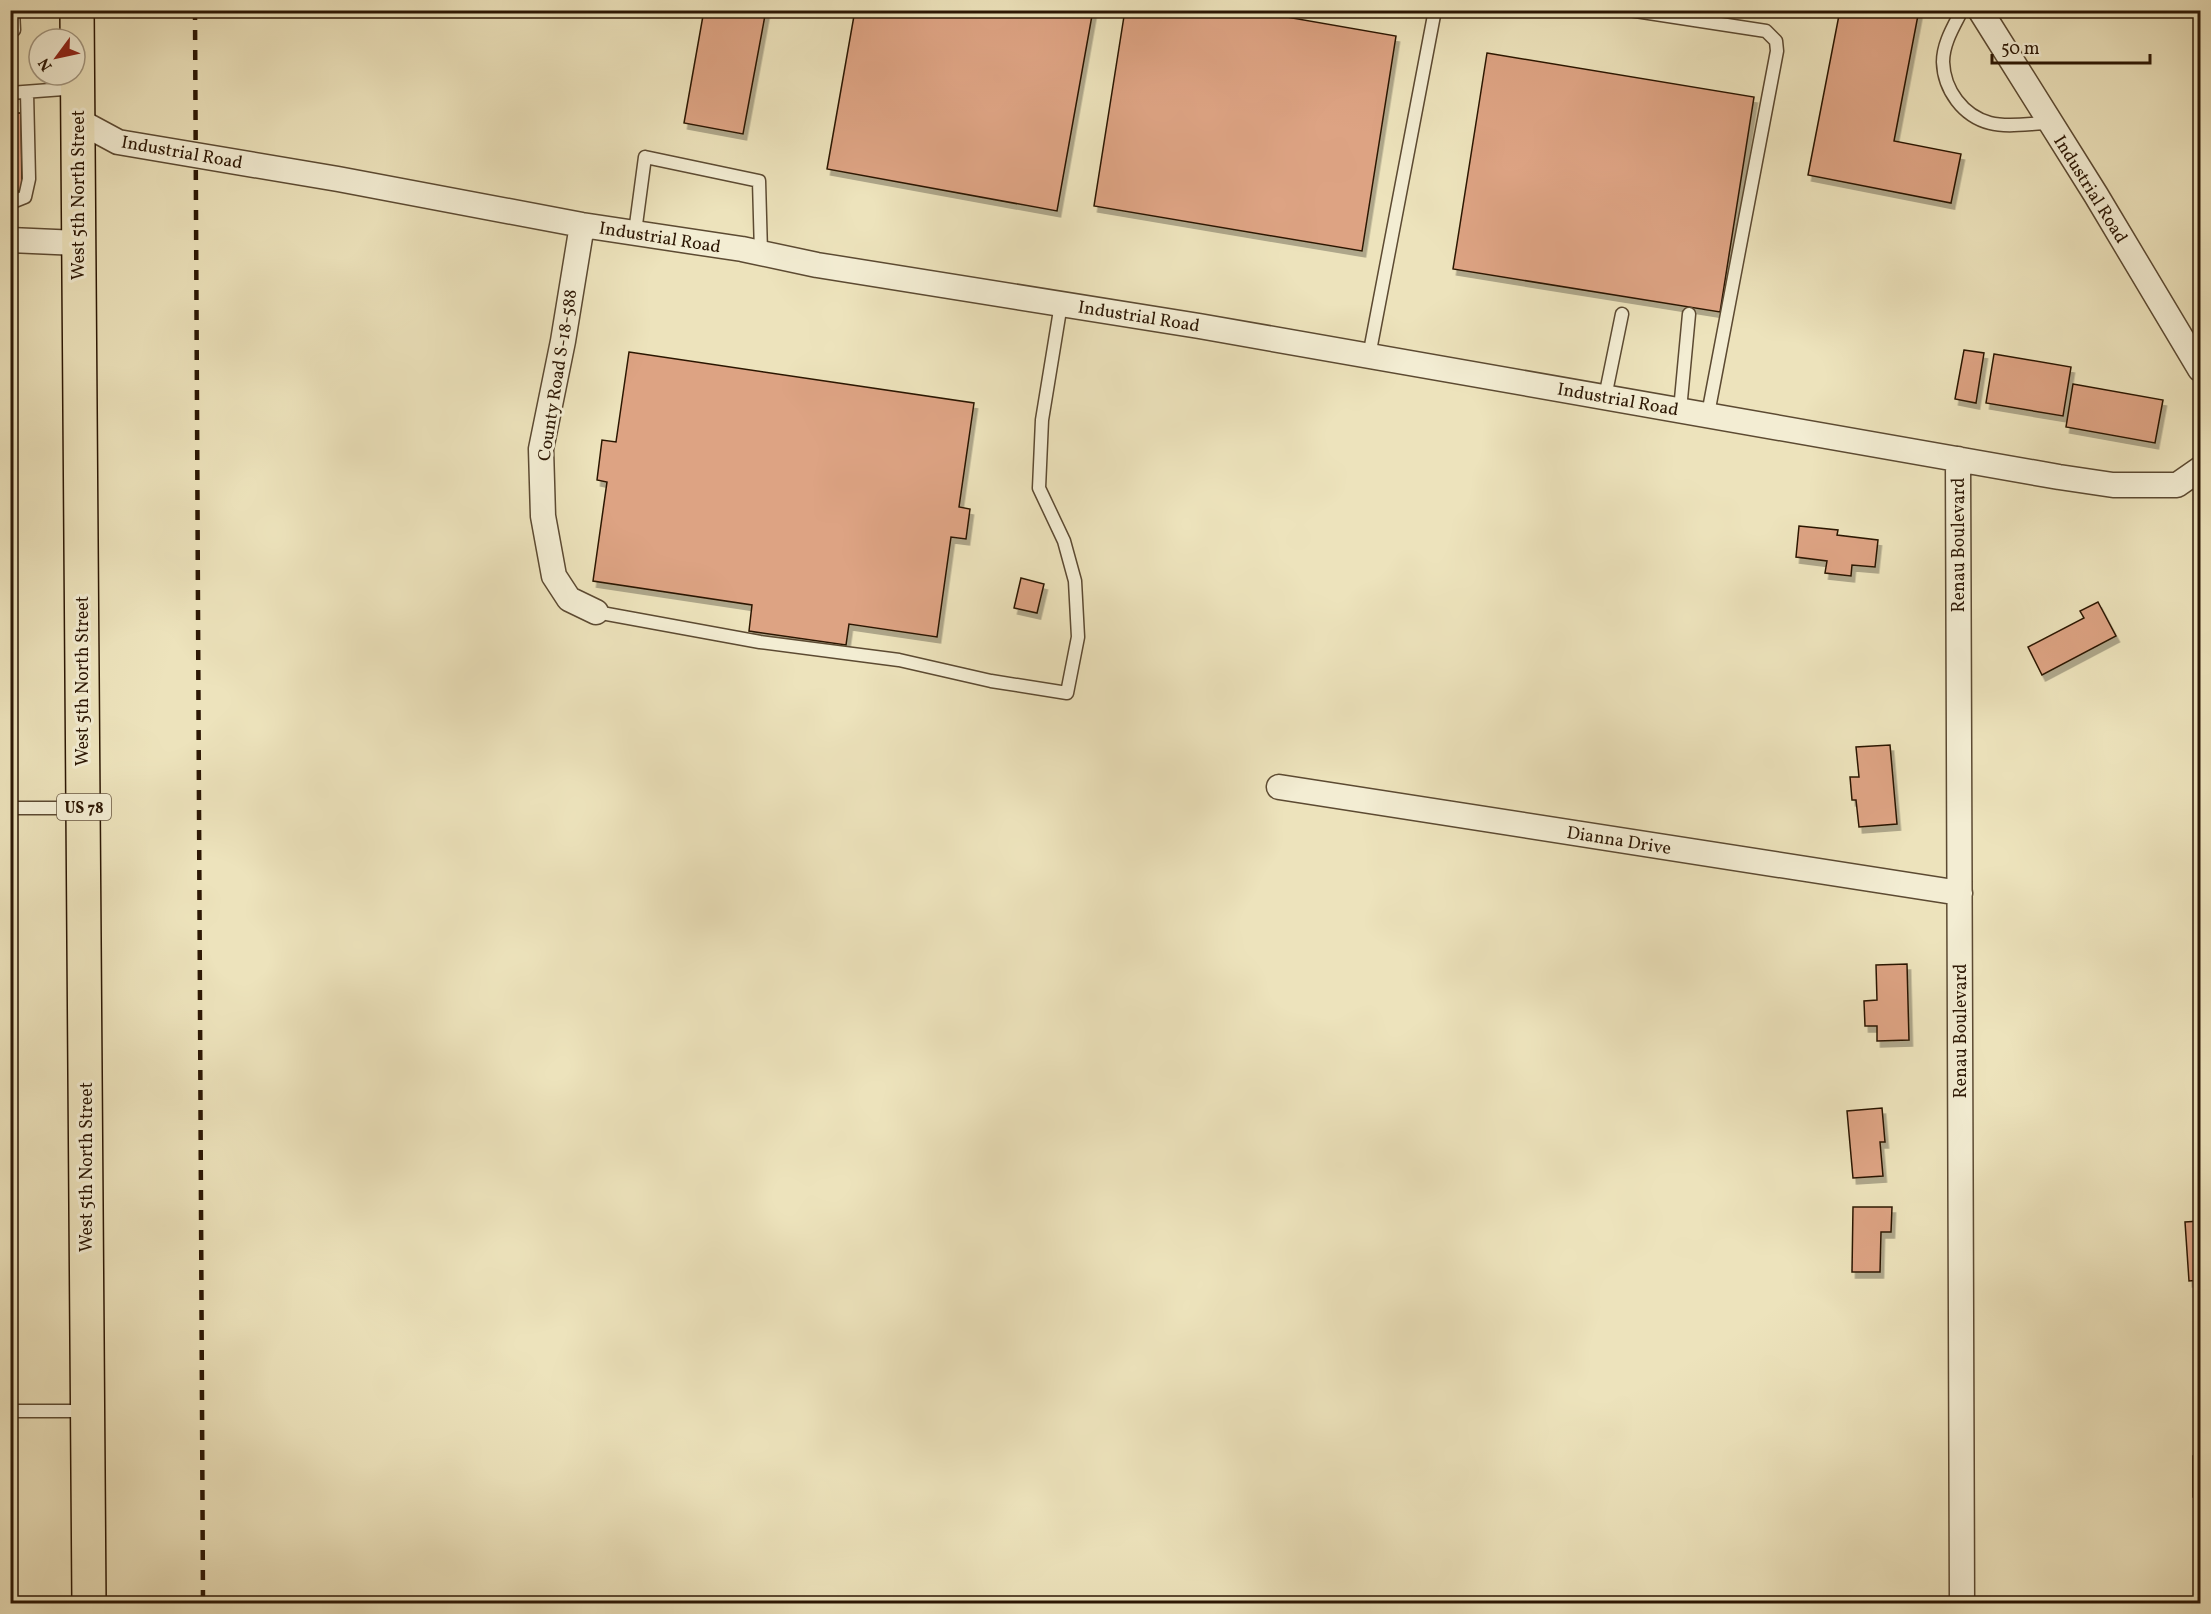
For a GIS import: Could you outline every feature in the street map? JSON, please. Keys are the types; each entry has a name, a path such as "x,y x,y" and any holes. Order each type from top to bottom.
{"main road":[{"name":"West 5th North Street","path":"77,10 89,1604"}],"street":[{"name":"Industrial Road","path":"1980,10 2200,369"},
{"name":"Industrial Road","path":"79,121 118,142 338,179 582,225 1370,356 1958,459 2113,484 2178,485 2200,469"},
{"name":"County Road S-18-588","path":"582,225 563,341 541,448 543,516 554,576 569,599 596,612"},
{"path":"10,240 78,243"},
{"name":"Renau Boulevard","path":"1958,459 1962,1604"},
{"name":"Dianna Drive","path":"1279,787 1960,893"}],"lane":[{"path":"10,30 14,30 13,10"},
{"path":"1370,356 1435,10"},
{"path":"1629,10 1766,30 1776,41 1778,51 1708,414"},
{"path":"1962,10 1948,36 1943,62 1950,94 1965,110 1990,123 2051,123"},
{"path":"10,93 78,88"},
{"path":"10,204 25,197 29,179 27,92"},
{"path":"635,232 645,157 759,181 761,253"},
{"path":"596,612 760,642 899,660 991,681 1067,693 1078,637 1075,581 1064,541 1040,488 1042,420 1060,304"},
{"path":"1605,397 1622,314"},
{"path":"1680,410 1689,314"},
{"path":"10,808 84,807"},
{"path":"10,1411 87,1411"}],"building":[{"path":"704,10 766,10 743,134 684,123"},
{"path":"855,10 1093,10 1057,211 827,169"},
{"path":"1125,10 1246,10 1396,36 1362,251 1094,206"},
{"path":"1840,10 1919,10 1894,141 1961,154 1951,203 1808,175"},
{"path":"1487,53 1754,97 1720,312 1453,269"},
{"path":"10,113 21,113 22,191 10,191"},
{"path":"1964,350 1984,353 1976,403 1955,399"},
{"path":"629,352 974,403 959,507 970,509 966,539 951,537 937,637 849,624 846,645 749,631 752,605 593,581 607,482 597,480 602,440 616,442"},
{"path":"1994,354 2071,367 2063,416 1986,403"},
{"path":"2073,384 2163,400 2155,443 2066,427"},
{"path":"1799,526 1838,530 1837,535 1878,540 1875,567 1852,565 1851,576 1825,573 1827,561 1796,557"},
{"path":"1021,578 1044,584 1037,613 1014,608"},
{"path":"2098,602 2116,636 2042,675 2028,647 2084,618 2080,611"},
{"path":"1890,745 1897,824 1859,827 1856,800 1852,800 1850,777 1859,777 1856,747"},
{"path":"1907,964 1909,1040 1877,1041 1877,1026 1865,1026 1864,1001 1877,1000 1876,965"},
{"path":"1882,1108 1885,1142 1880,1142 1883,1176 1853,1178 1847,1111"},
{"path":"1853,1207 1892,1207 1891,1232 1881,1232 1880,1272 1852,1272"},
{"path":"2200,1221 2200,1280 2189,1281 2185,1222"},
{"path":"2193,1456 2200,1456 2200,1497 2193,1497"}],"railway":[{"path":"195,10 203,1604"}]}
